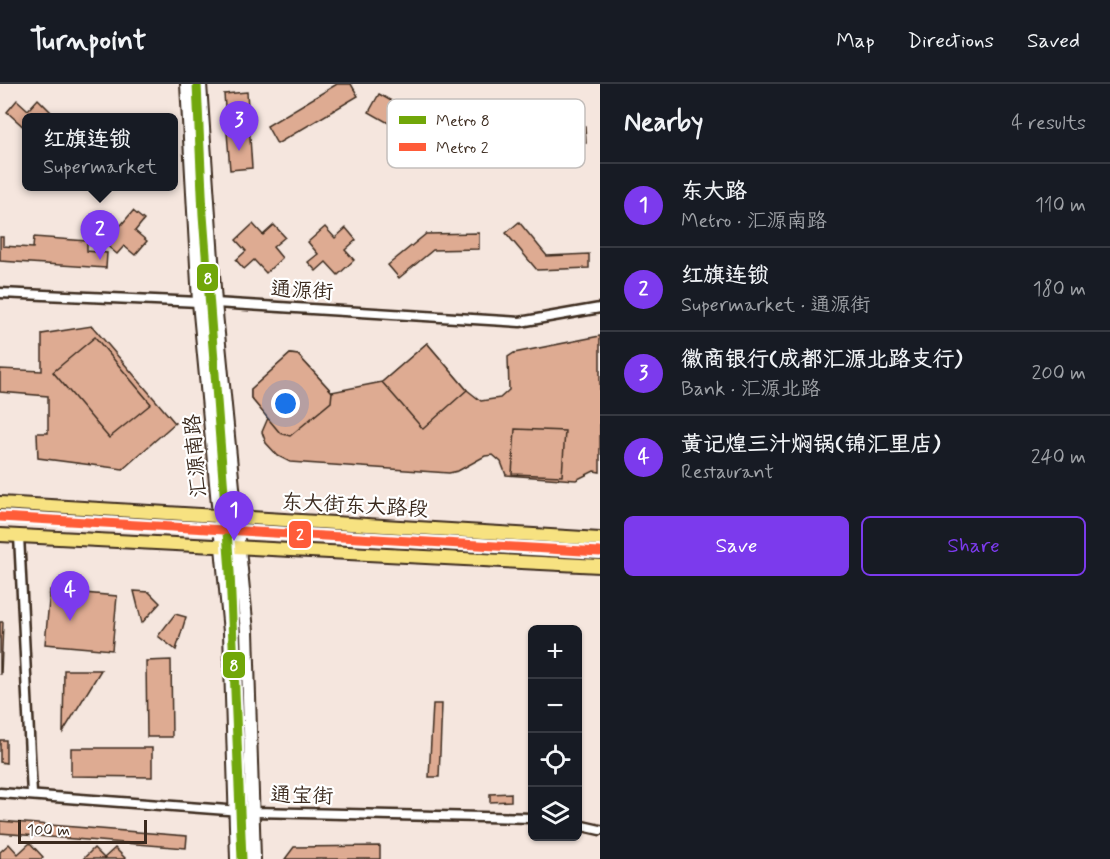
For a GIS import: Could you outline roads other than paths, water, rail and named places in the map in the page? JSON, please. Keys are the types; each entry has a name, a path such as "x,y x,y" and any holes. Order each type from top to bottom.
{"main road":[{"name":"东大街东大路段","path":"0,503 238,519 600,538"},
{"path":"0,535 600,566"}],"street":[{"name":"汇源南路","path":"187,84 199,302 230,632 237,859"},
{"name":"汇源南路","path":"200,84 215,303 238,519 247,631 254,859"},
{"name":"通源街","path":"0,293 199,302 520,322 600,308"},
{"path":"19,536 32,794"},
{"name":"通宝街","path":"0,793 252,812 528,818"},
{"path":"582,826 600,830"}],"metro line":[{"name":"8","path":"197,84 203,215 230,572 242,859"},
{"name":"2","path":"0,517 600,552"}],"place":[{"name":"徽商银行(成都汇源北路支行)","path":"239,151"},
{"name":"红旗连锁","path":"100,260"},
{"name":"东大路","path":"234,541"},
{"name":"黄记煌三汁焖锅(锦汇里店)","path":"70,621"}]}
